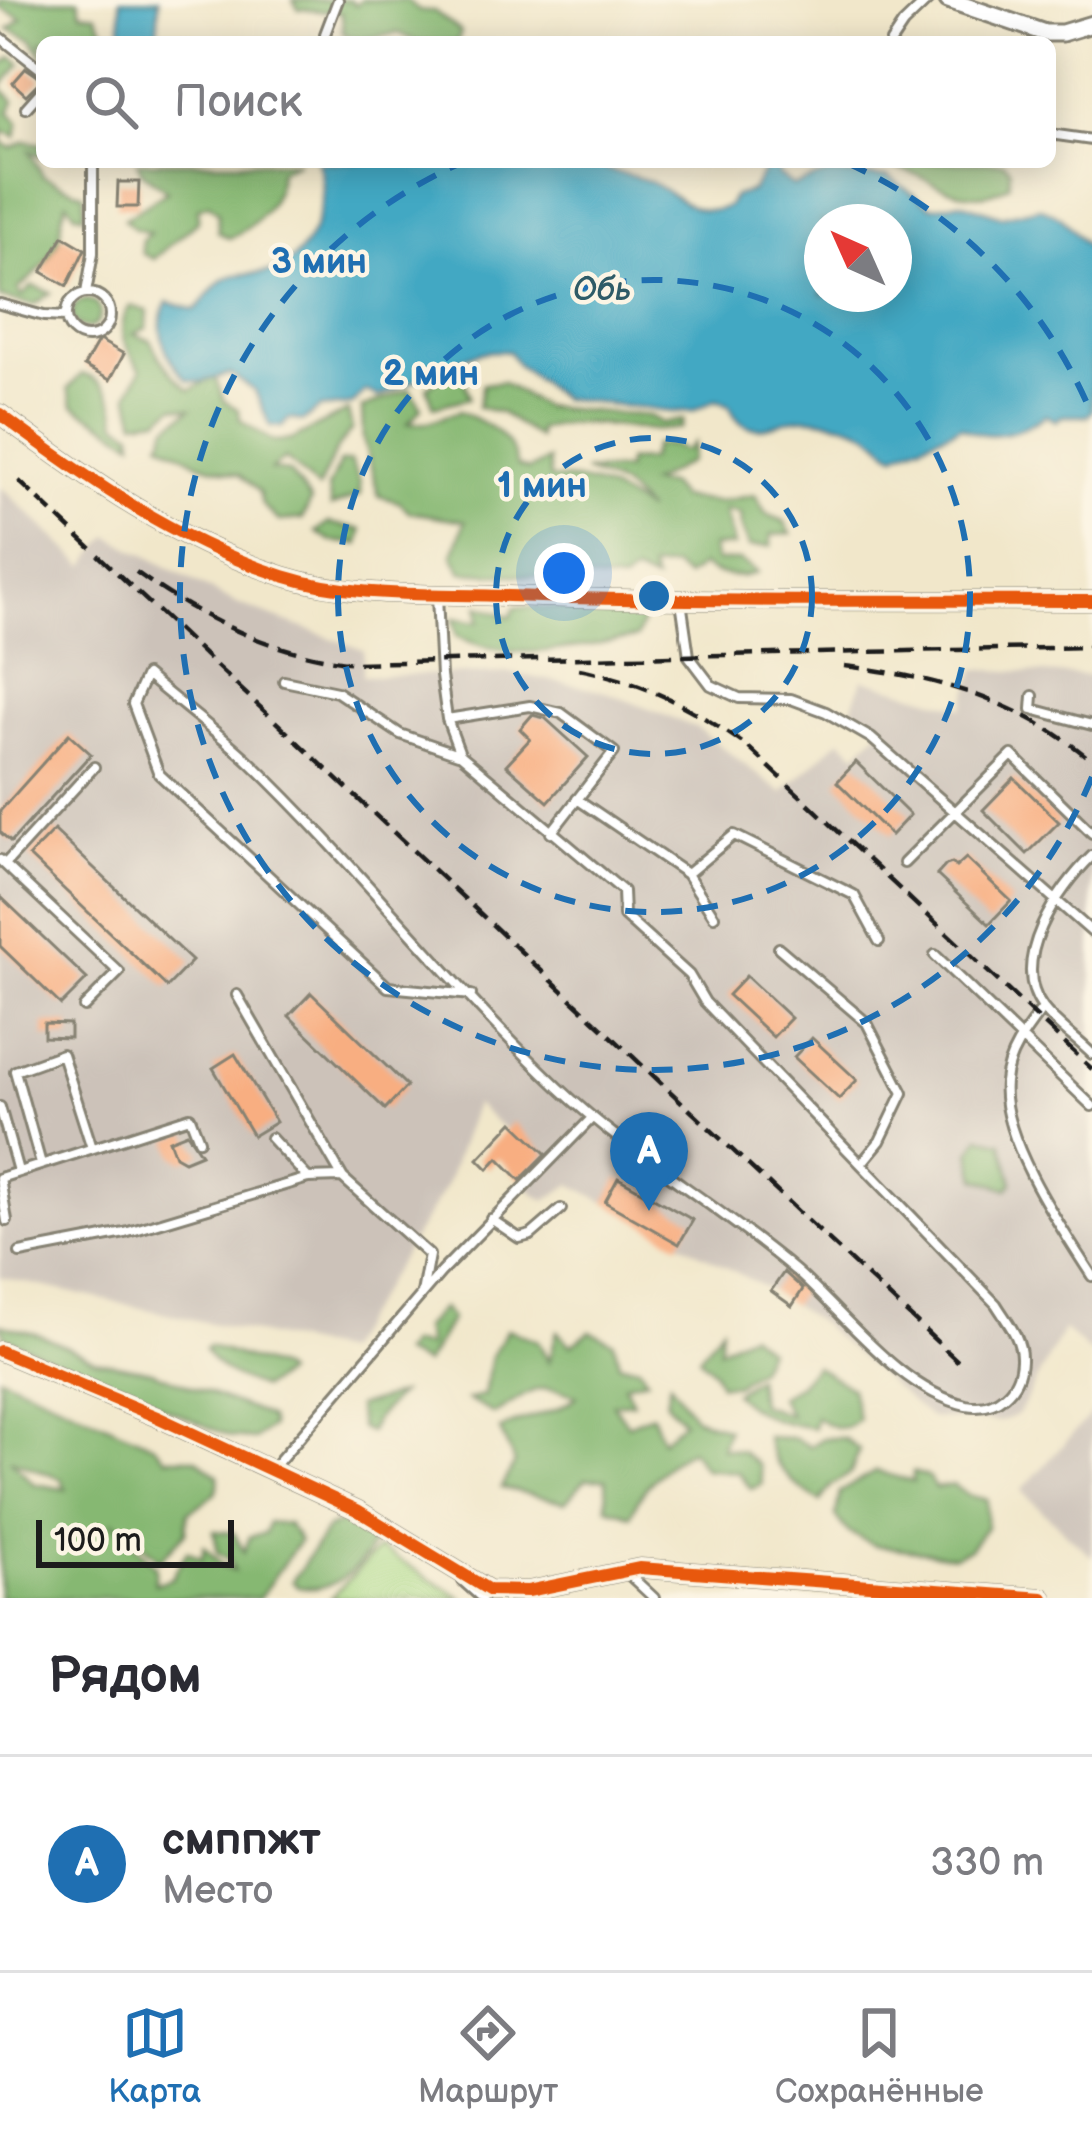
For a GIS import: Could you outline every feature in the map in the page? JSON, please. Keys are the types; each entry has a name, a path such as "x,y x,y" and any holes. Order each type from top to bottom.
{"street":[{"path":"948,0 1045,33 1092,23"},
{"path":"0,414 113,496 236,559 312,583 436,595 1092,601"},
{"path":"0,1351 357,1510 481,1588 508,1593 624,1570 662,1570 826,1590 1043,1598"}],"lane":[{"path":"326,34 338,0"},
{"path":"895,36 928,0"},
{"path":"1,38 36,65"},
{"path":"26,108 36,97"},
{"path":"1056,135 1092,140"},
{"path":"86,293 92,253 93,168"},
{"path":"86,293 106,302 110,312 105,328 96,335 79,335 66,317 71,301 86,293"},
{"path":"0,304 66,317"},
{"path":"436,595 447,719 460,754"},
{"path":"680,599 689,656 719,691 739,698 791,699 826,712 871,738 1092,932"},
{"path":"284,682 337,692 400,734 460,754 623,891 624,916 689,975 705,1002 996,1304 1022,1345 1021,1372 1010,1391 992,1404 968,1406 923,1387 797,1272 592,1118 249,761 146,675 133,704 159,774 388,987 471,994"},
{"path":"1033,696 1032,709 1092,724"},
{"path":"447,719 530,706 561,713 614,752 551,833"},
{"path":"904,862 1012,755 1092,833"},
{"path":"84,1007 119,972 3,862 94,767"},
{"path":"577,799 687,874 714,916"},
{"path":"687,874 734,835 854,895 879,941"},
{"path":"1092,856 1077,870 1035,940 1031,984 1042,1007 1092,1054"},
{"path":"778,948 867,1023 903,1093 880,1141 861,1164"},
{"path":"935,956 1092,1106"},
{"path":"237,994 343,1178 429,1255 422,1295"},
{"path":"1042,1007 1022,1038 1004,1082 1006,1105 1050,1211 1092,1276"},
{"path":"40,1164 15,1071 62,1054 92,1148"},
{"path":"0,1110 18,1171"},
{"path":"7,1221 0,1178 190,1117 199,1140"},
{"path":"272,1469 491,1219 592,1118"},
{"path":"272,1138 308,1178"},
{"path":"20,1252 125,1233 308,1178 343,1178"},
{"path":"491,1219 519,1238 531,1235 561,1209"},
{"path":"449,1568 482,1598"},
{"path":"624,1570 654,1598"}],"shaded area":[{"path":"0,486 85,566 109,536 237,604 364,650 362,676 511,673 601,690 697,728 782,793 840,739 857,753 880,729 852,707 863,679 963,708 976,669 1092,676 1092,1355 1064,1329 1018,1415 998,1422 930,1418 819,1323 771,1291 571,1184 546,1201 534,1193 521,1181 546,1154 513,1123 505,1130 475,1104 445,1188 342,1352 0,1277"},
{"path":"1092,1413 1092,1557 1021,1491"}],"green space":[{"path":"0,0 79,0 81,12 96,14 107,36 36,36 36,46 32,39 9,29 22,18 0,8"},
{"path":"293,0 350,0 356,5 361,0 407,0 419,11 434,11 461,32 459,36 349,36 343,34 342,13 298,9"},
{"path":"12,57 21,64 1,87 15,101 9,112 19,122 16,137 4,131 2,142 11,148 25,141 36,143 36,154 30,151 43,176 84,194 84,216 67,202 55,248 18,289 22,296 33,286 51,293 34,305 0,298 0,66"},
{"path":"140,168 285,168 279,171 271,202 248,227 229,238 218,232 218,212 209,204 198,208 198,221 154,259 142,253 142,240 150,233 124,219 167,191"},
{"path":"895,168 1010,169 1009,184 976,195"},
{"path":"86,300 96,304 100,314 96,324 86,328 76,324 72,314 76,304"},
{"path":"130,306 148,311 147,328 133,334 150,340 178,380 190,390 215,377 224,401 239,410 240,420 272,441 291,440 348,411 352,429 318,489 285,458 271,470 289,472 311,501 302,519 279,521 240,475 201,464 161,442 167,427 191,409 174,406 160,418 136,421 129,394 141,369 122,331"},
{"path":"462,371 469,398 434,407 427,387 448,372"},
{"path":"82,374 108,392 117,422 133,432 134,442 73,405 68,389"},
{"path":"502,382 543,407 649,416 662,423 683,420 681,428 663,430 555,425 538,430 538,438 501,413 478,407 483,384"},
{"path":"410,389 422,408 408,423 429,422 460,411 504,438 517,466 529,470 548,460 550,479 601,486 647,511 623,487 584,471 626,470 627,461 649,460 654,445 684,451 693,443 690,462 650,483 669,485 680,498 717,502 755,495 766,514 784,521 791,534 771,535 771,546 749,547 740,514 724,510 734,546 712,547 716,561 739,561 757,572 737,577 702,566 687,577 673,567 650,569 655,581 634,574 623,582 462,572 453,555 465,521 410,512 399,502 379,496 363,439 362,408"},
{"path":"350,461 360,482 360,495 331,507 328,488 340,462"},
{"path":"329,523 362,530 359,544 330,541 316,532"},
{"path":"479,606 511,617 515,607 627,609 643,621 636,638 568,649 500,650 457,636 453,618 479,622"},
{"path":"980,1137 1002,1142 1013,1182 1008,1189 977,1178 971,1152"},
{"path":"442,1308 451,1319 425,1364 401,1354 409,1344 427,1346 423,1328"},
{"path":"0,1324 38,1334 96,1360 152,1371 260,1413 269,1418 271,1427 254,1439 231,1437 5,1337"},
{"path":"721,1328 719,1349 749,1333 767,1349 758,1368 735,1385 719,1384 699,1357"},
{"path":"507,1329 538,1341 549,1362 557,1331 572,1345 590,1331 614,1342 619,1364 639,1366 647,1379 624,1384 633,1402 613,1404 628,1424 652,1414 662,1440 683,1421 666,1402 670,1382 694,1417 727,1429 721,1448 741,1451 759,1466 762,1484 751,1489 738,1472 704,1469 690,1449 655,1477 631,1515 607,1507 606,1479 586,1479 565,1502 501,1488 515,1463 500,1430 557,1409 577,1396 541,1389 494,1414 468,1400 484,1395 491,1357"},
{"path":"209,1346 284,1374 262,1388 215,1363 205,1349"},
{"path":"815,1366 851,1388 858,1419 852,1424 837,1427 815,1417 813,1428 790,1424 770,1418 734,1393 756,1377 759,1404 790,1415 779,1397"},
{"path":"0,1376 154,1445 166,1458 196,1458 218,1475 214,1494 188,1512 186,1532 160,1560 142,1544 140,1531 134,1535 112,1521 155,1566 155,1584 172,1578 187,1551 202,1558 204,1546 223,1566 234,1570 229,1559 218,1553 214,1531 234,1533 244,1552 250,1536 265,1533 268,1522 288,1524 299,1541 259,1598 0,1598","holes":["10,1459 61,1479 66,1489 34,1484"]},
{"path":"399,1394 369,1432 360,1428 356,1407"},
{"path":"766,1437 792,1438 810,1446 823,1438 844,1438 859,1450 851,1473 832,1485 820,1501 786,1475"},
{"path":"876,1471 913,1482 913,1472 928,1477 935,1488 953,1485 968,1496 987,1499 986,1527 969,1549 954,1556 873,1545 848,1532 836,1516 840,1492"},
{"path":"342,1522 357,1527 372,1545 366,1555 331,1584 298,1587 292,1581 328,1528"},
{"path":"379,1548 462,1598 331,1598"}],"water":[{"path":"120,0 159,0 157,36 122,36"},
{"name":"Обь","path":"320,168 605,168 649,181 696,208 716,210 728,206 734,196 752,191 765,168 779,168 778,175 793,186 828,174 889,177 932,207 961,202 1002,216 1040,207 1061,217 1092,252 1092,410 1088,416 1062,416 1056,421 1046,415 1004,434 982,434 961,426 896,454 868,433 835,421 802,418 762,428 747,426 729,405 716,400 693,411 672,412 560,398 518,365 509,352 499,351 472,355 438,372 428,363 421,365 418,379 378,397 365,391 352,405 320,408 303,421 289,419 282,427 270,426 255,391 230,374 200,382 187,380 164,343 163,312 168,302 195,310 229,277 270,272 289,262 309,238 321,208"}],"building":[{"path":"26,68 36,75 36,85 26,95 13,83"},
{"path":"118,182 139,182 138,207 117,207"},
{"path":"63,236 85,249 67,286 42,272"},
{"path":"99,340 124,354 110,380 84,366"},
{"path":"532,715 545,718 588,757 548,802 506,765 530,739 520,729"},
{"path":"69,734 91,754 11,842 0,832 0,811"},
{"path":"856,762 910,815 891,835 837,782"},
{"path":"1014,778 1059,822 1027,854 983,810"},
{"path":"54,830 192,961 167,987 29,856"},
{"path":"966,858 1011,901 989,924 937,875 946,865 956,867"},
{"path":"0,896 87,979 61,1005 0,946"},
{"path":"746,976 791,1018 773,1037 728,995"},
{"path":"311,993 407,1086 385,1109 289,1016"},
{"path":"44,1023 70,1024 70,1038 44,1037"},
{"path":"812,1038 857,1080 839,1099 794,1057"},
{"path":"235,1054 276,1122 253,1136 213,1068"},
{"path":"513,1122 546,1154 520,1180 498,1158 488,1169 478,1159"},
{"path":"187,1133 201,1154 184,1161 175,1156 169,1140"},
{"path":"618,1178 693,1220 679,1244 605,1202"},
{"path":"784,1272 803,1289 792,1306 771,1291"}],"railway":[{"path":"19,481 964,1367"},
{"path":"136,572 239,632 294,651 354,663 1092,647"},
{"path":"844,666 975,695 1036,722 1092,761"},
{"path":"579,669 668,698 748,747 1092,1069"}],"cycle path":[{"path":"0,414 100,485 206,546 283,576 339,588 395,594 655,600 1092,601"},
{"path":"0,1351 357,1510 489,1590 528,1591 640,1568 1043,1598"}],"place":[{"name":"смппжт","path":"649,1211"}]}
